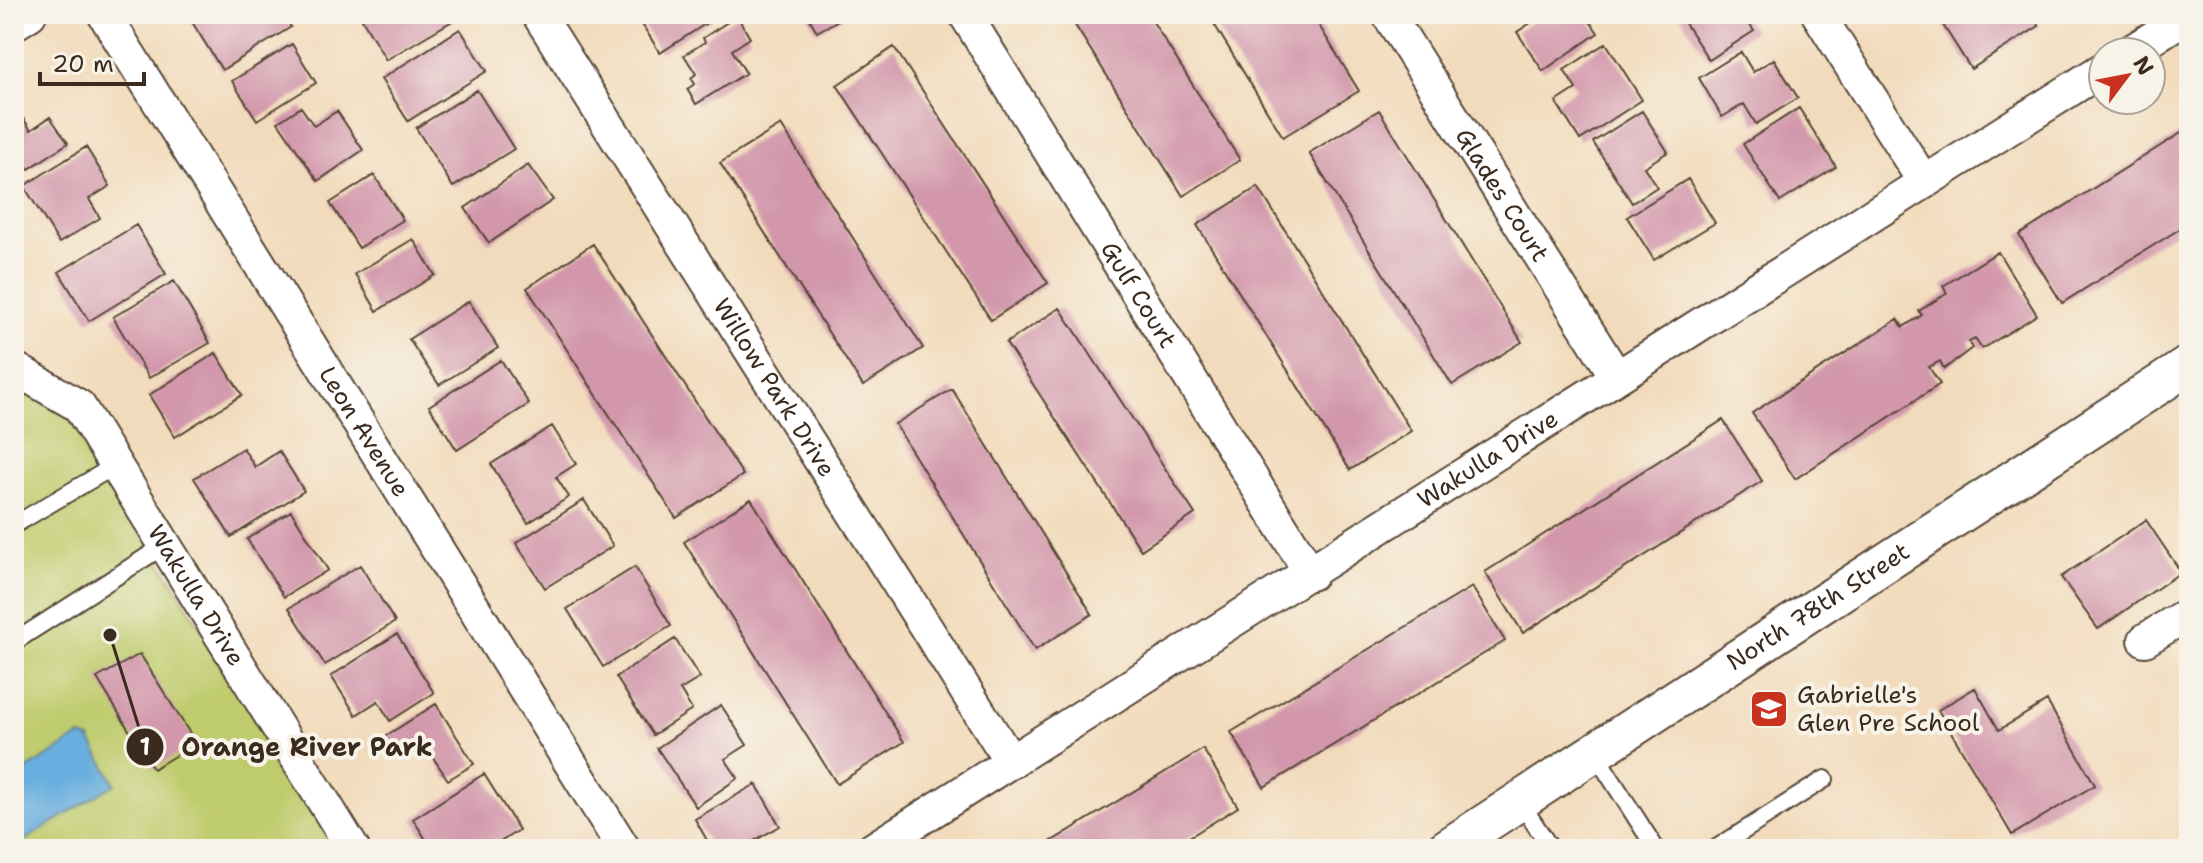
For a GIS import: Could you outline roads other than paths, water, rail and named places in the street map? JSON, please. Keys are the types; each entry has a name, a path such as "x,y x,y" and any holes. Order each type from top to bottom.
{"street":[{"path":"14,24 30,14"},
{"name":"Leon Avenue","path":"104,14 624,849"},
{"name":"Willow Park Drive","path":"538,14 1011,762"},
{"name":"Gulf Court","path":"965,14 1311,574"},
{"name":"Glades Court","path":"1388,14 1616,376"},
{"path":"1818,14 1924,182"},
{"path":"2156,36 2189,15"},
{"name":"Wakulla Drive","path":"873,849 2087,79"},
{"name":"North 78th Street","path":"1446,849 2189,365"},
{"name":"Wakulla Drive","path":"14,368 79,406 353,849"},
{"path":"2145,640 2189,613"}],"lane":[{"path":"14,525 116,465"},
{"path":"14,642 165,545"},
{"path":"1594,752 1656,849"},
{"path":"1715,849 1825,779"},
{"path":"1519,800 1551,849"}],"water":[{"path":"80,736 90,739 115,784 19,842 14,835 14,777"}],"place":[{"name":"Orange River Park","path":"110,635"},
{"name":"Gabrielle's Glen Pre School","path":"1769,709"}]}
